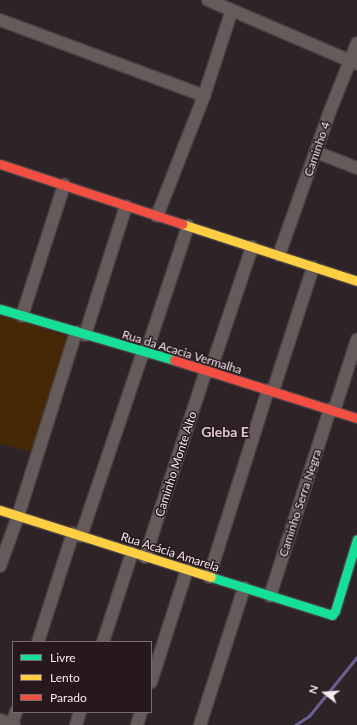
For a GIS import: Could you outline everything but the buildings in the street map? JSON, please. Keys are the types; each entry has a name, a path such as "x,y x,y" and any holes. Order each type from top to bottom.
{"street":[{"path":"208,0 353,62"},
{"path":"157,216 204,96 232,10"},
{"path":"0,20 204,96"},
{"name":"Caminho 4","path":"279,255 316,152 353,62 357,43"},
{"path":"316,152 357,168"},
{"path":"0,164 357,281"},
{"path":"22,316 64,185"},
{"path":"0,566 126,206"},
{"path":"38,641 145,353 188,226"},
{"name":"Caminho Monte Alto","path":"145,557 252,247"},
{"path":"209,578 314,267"},
{"name":"Rua da Acacia Vermalha","path":"0,309 208,371 357,418"},
{"name":"Caminho Serra Negra","path":"270,596 357,340"},
{"name":"Rua Acácia Amarela","path":"0,510 209,578 334,614 357,539"},
{"path":"103,641 132,553"},
{"path":"152,679 187,570"},
{"path":"200,725 244,588"},
{"path":"0,720 13,725 16,713"},
{"path":"76,725 80,713"},
{"path":"137,725 141,713"}],"shaded area":[{"path":"0,314 72,338 35,454 0,443"}],"waterway":[{"path":"295,725 309,716 357,657"}],"traffic: fast":[{"path":"0,309 174,360"},
{"path":"211,577 332,615 335,611 357,539"}],"traffic: slow":[{"path":"182,224 357,281"},
{"path":"0,510 211,577"}],"traffic: jam":[{"path":"0,164 182,224"},
{"path":"174,360 357,418"}],"district":[{"name":"Gleba E","path":"225,432"}]}
